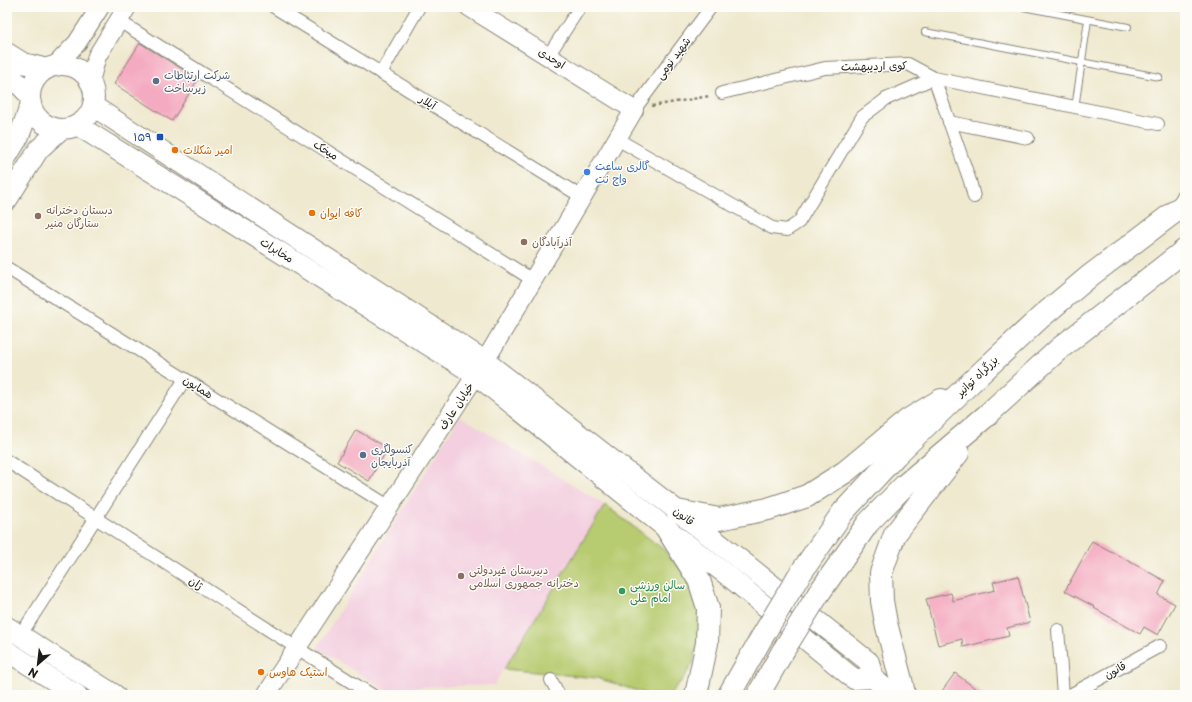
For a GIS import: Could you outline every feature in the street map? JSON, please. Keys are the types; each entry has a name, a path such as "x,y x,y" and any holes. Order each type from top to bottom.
{"highway":[{"name":"بزرگراه توانیر","path":"729,695 798,577 843,512 896,455 1041,317 1091,275 1177,209"},
{"path":"758,695 819,593 868,523 905,485 986,416 1059,349 1185,250"},
{"path":"1158,271 1185,262"},
{"path":"696,695 707,643 708,608 699,580 672,520 719,519 768,510 807,496 845,472 908,420 968,385"},
{"path":"904,695 886,623 882,601 881,573 895,534 986,416"}],"main road":[{"path":"7,53 23,63 51,67 63,65 79,70 90,82 93,94 92,106 86,117 69,127 39,149 7,200"},
{"path":"7,156 19,136 30,100 31,88 40,74 51,67"},
{"path":"7,74 13,78 30,100 34,112 45,124 52,128 69,127"},
{"name":"مخابرات","path":"92,106 480,368"},
{"name":"مخابرات","path":"69,127 480,368"},
{"name":"قانون","path":"480,368 672,520 731,578 854,679 873,678 893,695"},
{"path":"14,631 115,695"},
{"path":"7,651 77,695"}],"street":[{"path":"51,67 77,43 100,7"},
{"name":"آیلار","path":"274,7 582,197"},
{"path":"381,73 419,7"},
{"name":"اوحدی","path":"469,7 634,110"},
{"path":"548,56 580,7"},
{"name":"شهید نومی","path":"634,110 711,7"},
{"path":"90,82 97,56 123,14"},
{"name":"میخک","path":"123,14 533,280"},
{"name":"کوی اردیبهشت","path":"722,93 825,68 908,64 934,78 1158,124"},
{"path":"617,139 772,228 787,230 799,222 862,117 886,99 934,78 970,180 974,197"},
{"name":"خیابان عارف","path":"266,695 480,368 634,110"},
{"path":"950,122 1028,138"},
{"name":"همایون","path":"7,268 390,507"},
{"path":"14,631 95,518 185,378"},
{"name":"ژان","path":"7,461 372,695"},
{"path":"1058,630 1063,695"},
{"name":"قانون","path":"1070,695 1160,646"},
{"path":"551,680 559,695"}],"lane":[{"path":"1023,7 1128,28"},
{"path":"1075,108 1088,20"},
{"path":"925,32 1160,77"},
{"path":"1177,209 1185,186"}],"path":[{"path":"634,110 722,93"}],"shaded area":[{"name":"دبیرستان غیردولتی دخترانه جمهوری اسلامی","path":"460,416 605,505 494,685 406,687 401,695 393,695 317,648"}],"green space":[{"name":"سالن ورزشی امام علی","path":"605,505 663,549 686,576 699,606 700,633 693,663 683,679 669,695 650,695 597,678 504,669"}],"building":[{"name":"شرکت ارتباطات زیرساخت","path":"140,43 198,79 172,121 114,84"},
{"name":"کنسولگری آذربایجان","path":"356,430 388,448 369,481 337,462"},
{"path":"1092,541 1165,581 1158,595 1175,604 1158,635 1144,627 1140,634 1065,591"},
{"path":"1018,576 1030,622 1007,628 1009,636 963,647 962,639 938,645 926,599 951,593 953,601 995,590 993,582"},
{"path":"955,673 984,695 939,695"}],"place":[{"name":"شرکت ارتباطات زیرساخت","path":"156,81"},
{"name":"۱۵۹","path":"160,137"},
{"name":"امیر شکلات","path":"175,150"},
{"name":"گالری ساعت واچ نت","path":"587,172"},
{"name":"کافه ایوان","path":"312,213"},
{"name":"دبستان دخترانه ستارگان منیر","path":"38,216"},
{"name":"آذرآبادگان","path":"524,242"},
{"name":"کنسولگری آذربایجان","path":"363,455"},
{"name":"دبیرستان غیردولتی دخترانه جمهوری اسلامی","path":"461,576"},
{"name":"سالن ورزشی امام علی","path":"622,591"},
{"name":"استیک هاوس","path":"261,672"}]}
